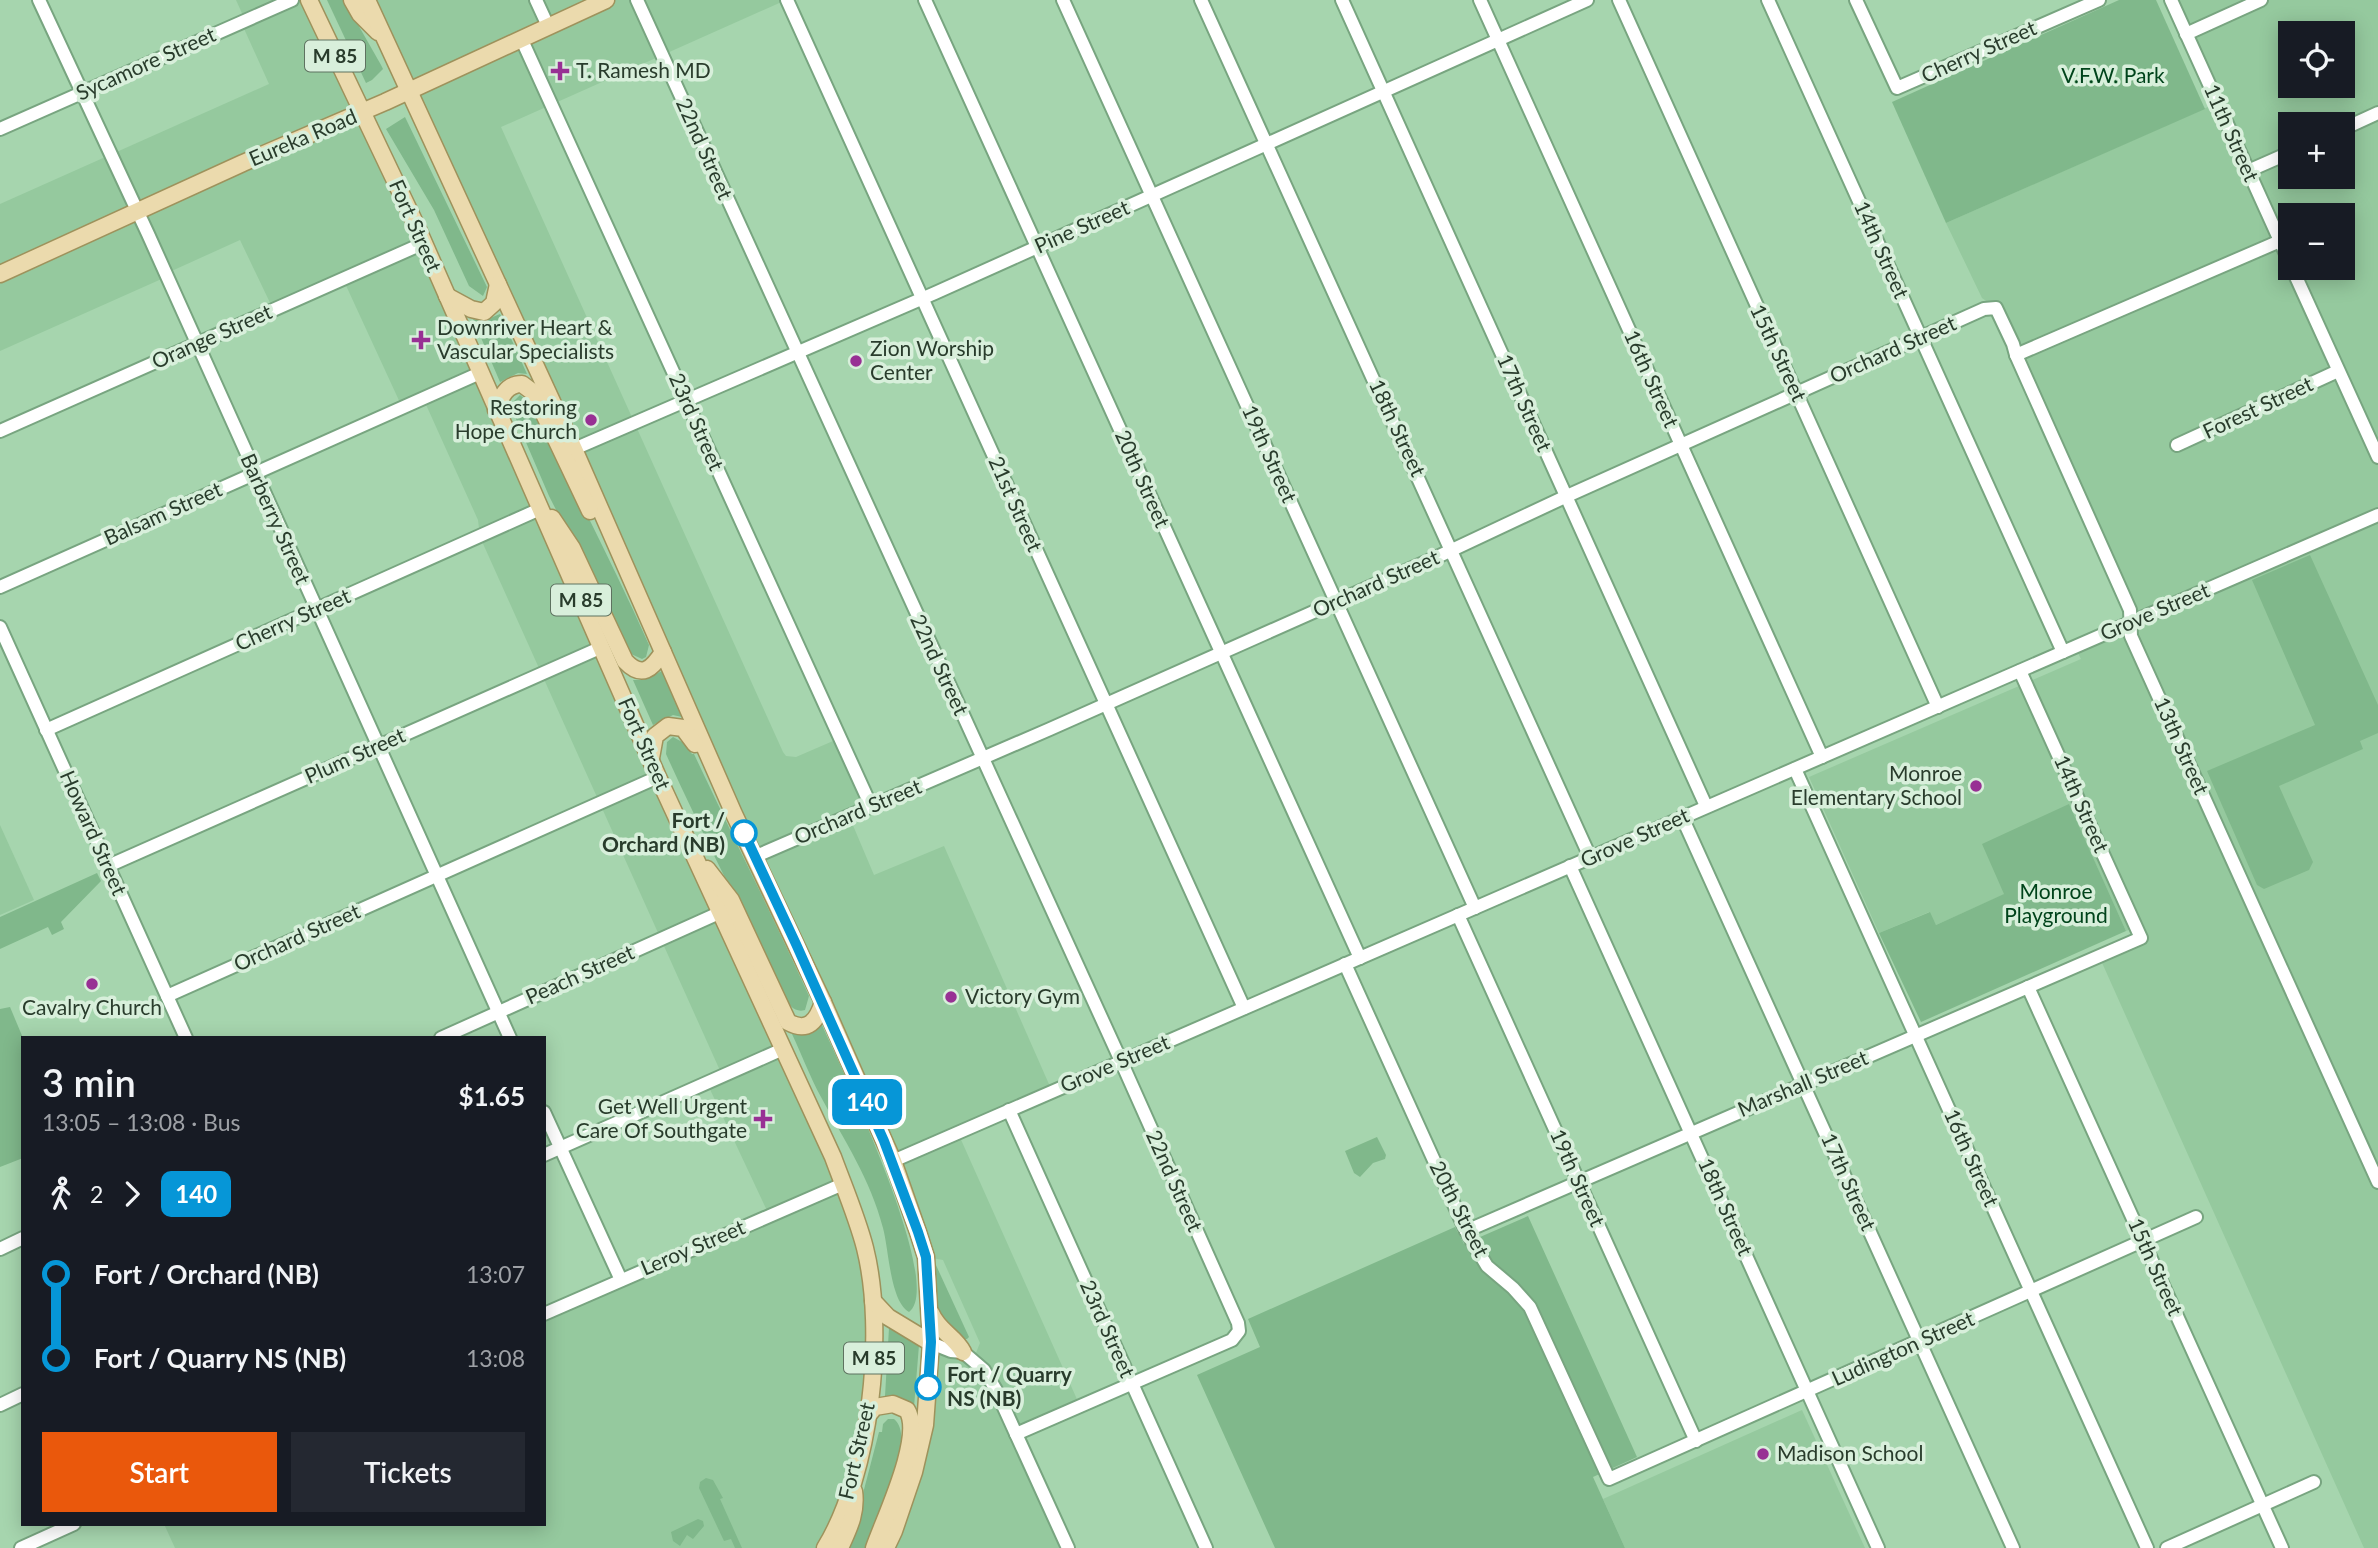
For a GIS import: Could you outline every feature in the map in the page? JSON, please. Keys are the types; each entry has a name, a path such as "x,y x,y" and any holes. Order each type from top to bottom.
{"main road":[{"name":"Fort Street","path":"309,0 424,243 650,760 833,1157 865,1248 873,1301 874,1354 869,1414 853,1482 825,1548"},
{"path":"352,0 360,14 384,38"},
{"name":"M 85","path":"367,0 574,449 754,857 823,1002 893,1161 926,1257 931,1342 925,1425 914,1472 886,1548"},
{"name":"Eureka Road","path":"0,274 408,92 606,0"},
{"path":"447,296 471,309 484,312 494,303 498,284"},
{"path":"496,410 511,386 522,384 534,393 587,507 601,530 616,546"},
{"path":"530,488 572,548 625,662 637,671 645,671 654,665 663,652"},
{"path":"650,760 655,736 662,729 674,725 687,731 751,866 775,898"},
{"path":"690,848 731,900 788,1022 800,1027 808,1025 819,1014 823,1002"},
{"path":"873,1301 888,1317 931,1342"},
{"path":"929,1308 939,1327 959,1343 963,1352"},
{"path":"869,1414 875,1407 893,1404 907,1410 911,1421 901,1475 874,1548"},
{"path":"840,1548 856,1507 853,1482"}],"street":[{"name":"Barberry Street","path":"39,0 509,1036"},
{"name":"Sycamore Street","path":"0,129 292,0"},
{"path":"536,0 548,26"},
{"name":"22nd Street","path":"637,0 1238,1323 1239,1331 1232,1340 1131,1384"},
{"name":"21st Street","path":"787,0 1244,1008"},
{"name":"20th Street","path":"925,0 1360,958"},
{"name":"19th Street","path":"1063,0 1475,908"},
{"name":"18th Street","path":"1201,0 1590,858"},
{"name":"17th Street","path":"1342,0 1706,806"},
{"name":"16th Street","path":"1480,0 1822,757"},
{"name":"Pine Street","path":"574,449 922,299 1587,0"},
{"name":"15th Street","path":"1619,0 1938,707"},
{"name":"14th Street","path":"1768,0 2063,652"},
{"name":"Cherry Street","path":"1856,0 1897,88 2099,0"},
{"name":"11th Street","path":"2171,0 2278,238"},
{"path":"2186,34 2261,0"},
{"name":"23rd Street","path":"522,38 871,806"},
{"path":"2355,123 2378,113"},
{"path":"2248,171 2278,158"},
{"name":"Orange Street","path":"0,431 424,243"},
{"path":"2016,355 2278,243"},
{"name":"11th Street","path":"2297,280 2378,457"},
{"name":"Orchard Street","path":"754,857 1336,602 1984,309 1996,308"},
{"name":"13th Street","path":"1996,308 2130,610 2131,636 2378,1182"},
{"name":"Forest Street","path":"2177,445 2338,372"},
{"name":"Balsam Street","path":"0,587 480,373"},
{"name":"Cherry Street","path":"46,730 540,509"},
{"name":"Grove Street","path":"893,1161 2378,515"},
{"name":"Howard Street","path":"0,627 185,1036"},
{"name":"Plum Street","path":"108,866 602,647"},
{"name":"14th Street","path":"2020,671 2141,938"},
{"name":"16th Street","path":"1795,769 2147,1548"},
{"name":"Orchard Street","path":"167,996 658,777"},
{"name":"17th Street","path":"1682,817 2013,1548"},
{"name":"18th Street","path":"1570,866 1878,1548"},
{"name":"Peach Street","path":"445,1036 719,913"},
{"name":"19th Street","path":"1458,915 1696,1441"},
{"name":"Marshall Street","path":"1466,1231 2141,938"},
{"name":"20th Street","path":"1345,964 1466,1231 1487,1266 1522,1297 1535,1316 1609,1479"},
{"name":"15th Street","path":"2028,987 2282,1548"},
{"path":"546,1154 783,1049"},
{"name":"23rd Street","path":"1009,1110 1206,1548"},
{"path":"546,1116 621,1280"},
{"name":"Leroy Street","path":"546,1313 843,1184"},
{"name":"Ludington Street","path":"1609,1479 2196,1217"},
{"path":"0,1248 21,1239"},
{"path":"931,1342 951,1351 963,1352 984,1370 996,1390 1068,1548"},
{"path":"1016,1434 1131,1384"},
{"path":"0,1405 21,1395"},
{"path":"2167,1548 2314,1482"},
{"path":"21,1548 70,1526"}],"shaded area":[{"path":"236,0 309,0 353,91 865,1248 869,1414 825,1548 175,1548 165,1526 546,1526 546,1313 769,1215 707,1083 722,1075 480,537 478,520 423,398 402,407 343,279 273,309 240,240 165,274 166,277 0,351 0,204 269,84 241,22 245,20"},
{"path":"367,0 786,0 501,127 783,752 786,756 796,757 840,738 871,806 849,816 874,875 944,846 1052,1091 958,1133 1080,1406 1016,1434 1068,1548 886,1548 914,1472 931,1343 973,1360 980,1343 943,1260 926,1257 918,1232"},
{"path":"2171,0 2378,0 2378,1548 2364,1548 2099,956 2140,938 2136,927 2126,931 2069,805 2005,894 1936,925 1929,912 1879,933 1809,777 2081,659 2075,647 2130,623 1996,308 1982,298 1946,223 2217,103"},
{"path":"0,825 34,900 0,915"},
{"name":"Madison School","path":"1802,1410 1865,1548 1625,1548 1603,1499"}],"green space":[{"path":"327,0 344,0 381,65 383,69 372,80 366,83"},
{"name":"V.F.W. Park","path":"2119,0 2156,0 2205,109 1946,223 1892,102"},
{"path":"405,117 487,287 483,296 469,286 434,210 386,129"},
{"path":"500,314 527,374 518,373 500,382 473,319 483,321"},
{"path":"520,395 534,407 649,645 646,657 642,659 629,653 549,496 513,412 514,401"},
{"path":"2310,555 2378,705 2378,733 2360,741 2363,749 2279,786 2313,862 2309,870 2264,889 2257,885 2207,771 2315,725 2252,580"},
{"path":"662,671 682,717 673,715 653,725 633,680 643,680"},
{"path":"673,737 684,743 694,754 809,996 805,1010 795,1009 784,998 695,815 666,754 667,742"},
{"name":"Monroe Playground","path":"2069,804 2126,931 1921,1022 1879,933 1930,912 1936,925 2004,894 1982,844"},
{"path":"97,873 101,881 61,922 64,929 52,935 48,927 0,949 0,917"},
{"path":"10,1007 22,1036 21,1159 0,1167 0,1009"},
{"path":"822,1025 867,1126 902,1220 914,1261 917,1294 909,1312 903,1306 894,1286 883,1228 871,1193 792,1034 803,1033"},
{"path":"1377,1137 1386,1155 1385,1159 1373,1163 1360,1177 1354,1173 1345,1151"},
{"path":"1528,1216 1637,1457 1593,1477 1625,1548 1275,1548 1197,1375 1260,1347 1248,1319 1455,1227 1464,1244"},
{"path":"935,1263 969,1337 967,1339 962,1339 938,1315 933,1265"},
{"path":"889,1328 919,1345 914,1407 902,1399 885,1396"},
{"path":"888,1419 894,1419 900,1429 901,1444 899,1462 887,1501 868,1548 844,1548 854,1528 879,1432 882,1432 883,1424"},
{"path":"706,1478 713,1480 723,1498 720,1499 742,1548 735,1548 731,1539 724,1541 699,1488 700,1482"},
{"path":"698,1519 703,1521 704,1526 693,1539 687,1535 680,1546 673,1541 671,1532"}],"bus line":[{"name":"140","path":"744,833 893,1161 918,1232 926,1257 931,1342 928,1387"}],"place":[{"name":"T. Ramesh MD","path":"560,71"},
{"name":"Downriver Heart & Vascular Specialists","path":"421,340"},
{"name":"Zion Worship Center","path":"856,361"},
{"name":"Restoring Hope Church","path":"591,420"},
{"name":"Monroe Elementary School","path":"1976,786"},
{"name":"Fort / Orchard (NB)","path":"744,833"},
{"name":"Cavalry Church","path":"92,984"},
{"name":"Victory Gym","path":"951,997"},
{"name":"Get Well Urgent Care Of Southgate","path":"763,1119"},
{"name":"Fort / Quarry NS (NB)","path":"928,1387"},
{"name":"Madison School","path":"1763,1454"}]}
